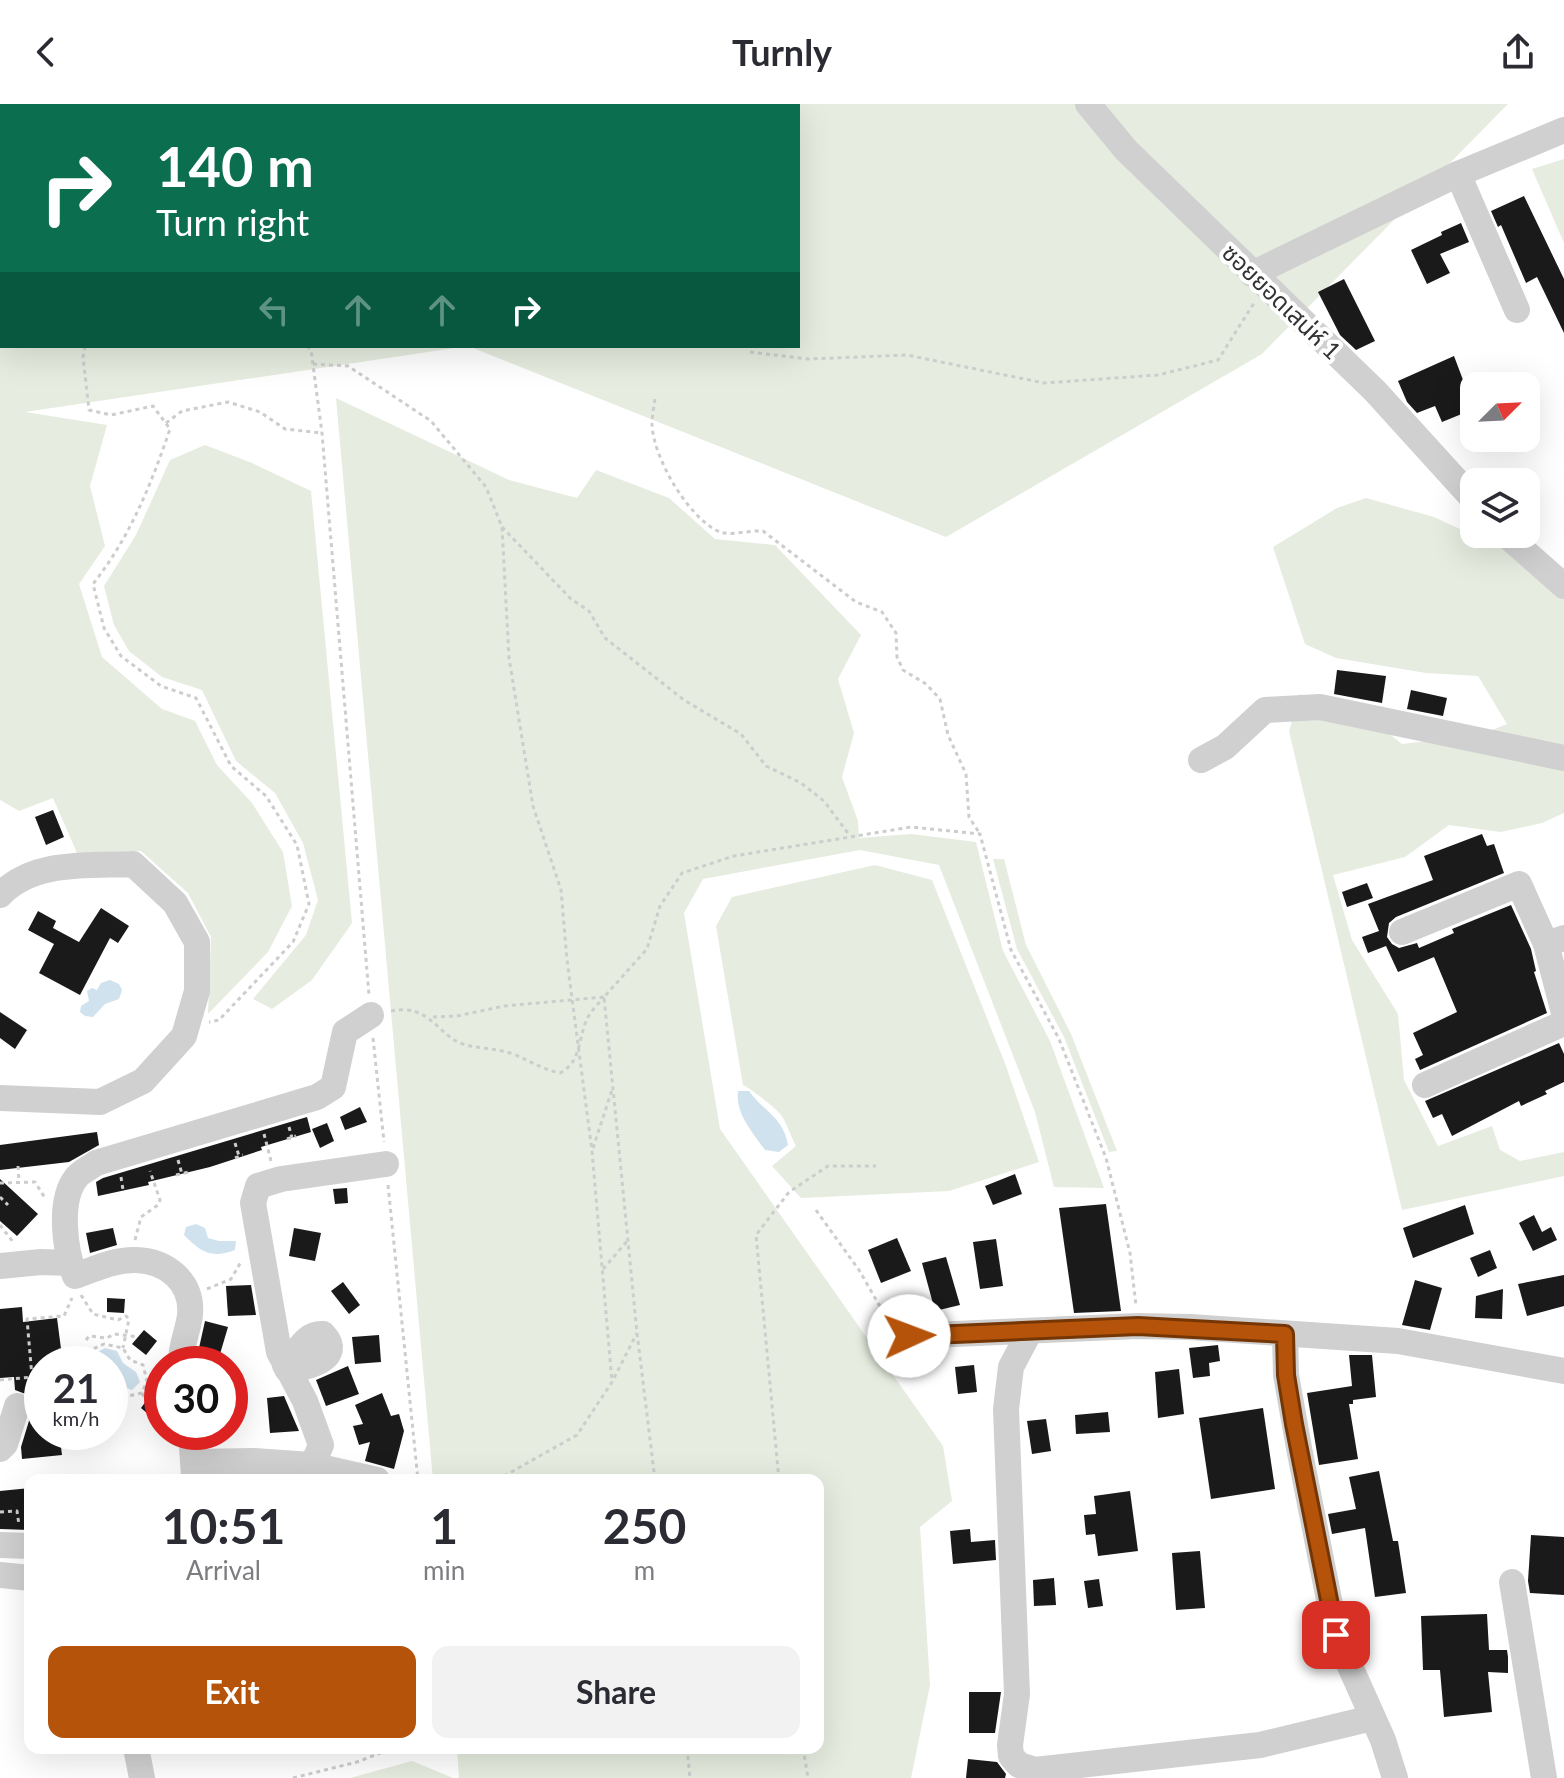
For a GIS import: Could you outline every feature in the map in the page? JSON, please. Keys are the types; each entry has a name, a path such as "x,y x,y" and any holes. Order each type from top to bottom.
{"street":[{"name":"ซอยยอดเสน่ห์ 1","path":"1088,104 1126,150 1375,391 1460,485"},
{"path":"1258,280 1458,174 1564,130"},
{"path":"1458,174 1517,310"},
{"path":"1517,548 1564,586"},
{"path":"1201,760 1225,747 1265,710 1320,707 1564,758"},
{"path":"0,895 10,885 53,867 133,864 175,903 197,942 197,991 184,1036 143,1081 100,1102 0,1098"},
{"path":"1402,932 1519,884 1555,941 1564,1013"},
{"path":"73,1269 65,1206 75,1178 96,1163 317,1097 333,1087 345,1032 371,1015"},
{"path":"1425,1085 1564,1023"},
{"path":"192,1450 194,1471 266,1461 308,1472 321,1445 305,1401 279,1352 253,1203 258,1186 274,1181 386,1164"},
{"path":"45,1198 73,1269"},
{"path":"0,1266 41,1262 73,1269 134,1259 169,1268 183,1282 190,1315 182,1346"},
{"path":"909,1336 1138,1326 1398,1341 1564,1371"},
{"path":"1030,1331 1011,1367 1006,1409 1017,1694 1011,1756 1019,1765 1035,1770 1260,1745 1372,1718"},
{"path":"1285,1334 1286,1375 1336,1635 1395,1778"},
{"path":"0,1449 5,1444 17,1406"},
{"path":"0,1545 24,1546"},
{"path":"0,1575 24,1577"},
{"path":"1512,1582 1543,1769"},
{"path":"1543,1769 1564,1744"},
{"path":"137,1754 142,1778"}],"path":[{"path":"750,352 808,359 907,355 1044,383 1158,375 1218,360 1247,318 1258,280"},
{"path":"85,348 89,410 111,415 153,406 170,429 135,518 113,559 93,584 104,628 121,656 131,664 161,686 196,698 231,766 266,796 297,845 309,904 293,942 219,1020 186,1029"},
{"path":"309,348 322,433 371,1015 417,1474"},
{"path":"313,364 348,366 431,421 486,487 502,527 509,658 533,806 561,890 592,1151 612,1382"},
{"path":"655,399 652,425 656,445 678,491 706,523 722,533 763,531 856,602 882,612 896,633 897,657 903,670 926,684 940,699 948,735 966,774 969,817 980,834 1011,950 1059,1039 1106,1158 1130,1253 1138,1326"},
{"path":"166,423 182,411 228,402 260,412 285,429 322,433"},
{"path":"502,527 571,599 589,611 605,638 684,700 741,734 766,766 801,783 824,801 850,836"},
{"path":"430,1017 459,1043 513,1054 560,1073 570,1068 587,1019 647,949 660,906 682,873 734,856 911,827 980,834"},
{"path":"371,1015 398,1010 430,1017 457,1016 504,1006 604,997"},
{"path":"604,997 654,1474"},
{"path":"592,1151 614,1083"},
{"path":"256,1116 269,1147 274,1181"},
{"path":"287,1122 292,1138"},
{"path":"234,1140 239,1157"},
{"path":"134,1259 141,1217 160,1200 149,1170 151,1163 145,1157 147,1149"},
{"path":"178,1158 182,1174"},
{"path":"18,1166 19,1182"},
{"path":"778,1474 756,1235 789,1192 828,1166 876,1166"},
{"path":"119,1170 120,1191 129,1189"},
{"path":"176,1175 189,1172"},
{"path":"0,1183 35,1182 45,1198"},
{"path":"0,1197 8,1205"},
{"path":"816,1210 859,1270 883,1315 896,1330 909,1336"},
{"path":"0,1225 12,1242"},
{"path":"602,1270 629,1239"},
{"path":"186,1292 201,1291 231,1279 242,1260 263,1264"},
{"path":"73,1269 93,1314 118,1320 126,1316 129,1319 123,1346"},
{"path":"0,1380 32,1377 27,1319 64,1316 70,1298 76,1296 73,1269"},
{"path":"508,1474 577,1435 612,1382 637,1333"},
{"path":"86,1340 89,1336 107,1338 114,1334 138,1337"},
{"path":"128,1357 143,1365 147,1381 142,1393 144,1397"},
{"path":"128,1396 142,1393"},
{"path":"293,1778 378,1754"},
{"path":"688,1754 690,1778"},
{"path":"804,1754 808,1778"}],"shaded area":[{"path":"800,104 1508,104 1262,354 946,537 473,348 800,348"},
{"path":"1564,159 1564,243 1532,169"},
{"path":"0,348 455,348 25,412 107,425 90,486 105,546 79,584 102,657 162,709 195,721 217,765 252,803 283,852 292,906 268,952 208,1014 211,937 188,893 141,851 77,853 53,798 19,811 0,800"},
{"path":"336,398 509,480 577,498 596,470 669,498 715,539 775,545 861,635 838,679 854,733 842,777 858,821 859,838 911,834 976,842 1003,951 1050,1041 1104,1188 1054,1187 1035,1112 939,865 860,850 703,879 684,913 720,1129 943,1446 952,1501 920,1527 930,1685 911,1778 459,1778 457,1754 824,1754 824,1474 432,1474"},
{"path":"205,445 311,491 352,923 312,980 272,1009 253,999 306,935 318,900 303,843 275,793 236,761 202,690 162,677 129,651 114,625 104,586 136,535 170,460"},
{"path":"1366,498 1434,517 1460,529 1460,548 1501,548 1564,596 1564,813 1542,823 1501,832 1449,825 1405,857 1333,875 1352,940 1398,1014 1404,1080 1438,1146 1492,1126 1500,1150 1520,1161 1564,1152 1564,1176 1402,1210 1289,731 1300,694 1365,715 1402,744 1480,735 1507,724 1478,676 1426,673 1336,658 1305,644 1273,547 1337,508"},
{"path":"993,859 1004,859 1026,945 1071,1034 1117,1151 1109,1152 1064,1037 1017,949"},
{"path":"875,865 932,880 1006,1066 1039,1162 949,1191 801,1198 772,1166 796,1146 785,1122 774,1108 743,1085 716,926 732,897"},
{"path":"412,1761 453,1778 350,1778"}],"water":[{"path":"110,980 119,984 122,990 119,999 105,1004 93,1017 80,1012 81,1006 89,1001 87,991 92,988 97,990 101,983"},
{"path":"738,1091 749,1091 773,1116 782,1128 788,1145 779,1152 765,1150 742,1115"},
{"path":"196,1224 205,1228 208,1238 236,1241 235,1250 213,1254 201,1250 184,1235 186,1227"},
{"path":"128,1366 136,1372 140,1382 132,1390 128,1388"}],"building":[{"path":"1524,196 1564,279 1564,333 1537,277 1526,283 1501,225 1498,227 1491,211"},
{"path":"1461,223 1469,242 1440,254 1450,273 1427,284 1411,250"},
{"path":"1344,279 1375,341 1356,350 1340,335 1318,292"},
{"path":"1454,356 1460,372 1460,415 1442,422 1435,406 1417,413 1407,402 1398,381"},
{"path":"1337,670 1386,676 1382,703 1334,694"},
{"path":"1411,690 1447,698 1443,716 1407,709"},
{"path":"53,810 64,837 46,845 35,817"},
{"path":"1482,834 1487,846 1494,844 1504,873 1396,917 1389,923 1387,937 1399,948 1417,943 1419,948 1454,933 1452,929 1511,905 1531,949 1534,972 1547,1013 1420,1070 1415,1059 1423,1055 1413,1033 1457,1012 1434,957 1398,972 1386,946 1368,953 1362,937 1379,931 1368,904 1433,880 1424,856"},
{"path":"1367,883 1373,898 1347,907 1342,892"},
{"path":"101,908 129,926 118,943 110,938 80,995 39,973 54,944 28,930 38,911 56,921 53,928 79,942"},
{"path":"0,1012 27,1030 15,1049 0,1038"},
{"path":"1559,1043 1564,1054 1564,1082 1545,1091 1547,1094 1521,1106 1519,1101 1452,1136 1442,1114 1433,1118 1425,1101"},
{"path":"360,1107 367,1122 345,1130 340,1117"},
{"path":"307,1117 311,1132 210,1167 98,1196 96,1182 103,1178"},
{"path":"327,1123 334,1141 320,1148 312,1129"},
{"path":"97,1132 99,1145 69,1162 0,1170 0,1145"},
{"path":"1015,1174 1022,1194 993,1205 985,1186"},
{"path":"0,1179 38,1214 17,1236 0,1221"},
{"path":"347,1188 348,1203 335,1204 333,1189"},
{"path":"1106,1204 1121,1311 1074,1313 1059,1208"},
{"path":"1465,1205 1474,1234 1413,1258 1403,1228"},
{"path":"1534,1215 1542,1232 1551,1227 1557,1240 1533,1251 1519,1223"},
{"path":"113,1228 117,1245 90,1253 86,1233"},
{"path":"294,1228 321,1233 315,1261 289,1256"},
{"path":"897,1238 911,1271 881,1283 868,1250"},
{"path":"996,1239 1003,1286 980,1289 973,1242"},
{"path":"1490,1250 1497,1268 1478,1277 1470,1258"},
{"path":"946,1257 960,1305 935,1311 922,1263"},
{"path":"1564,1275 1564,1306 1527,1316 1518,1284"},
{"path":"1415,1280 1442,1288 1430,1330 1402,1325"},
{"path":"343,1282 360,1305 349,1314 331,1291"},
{"path":"251,1285 256,1315 228,1316 226,1286"},
{"path":"1503,1289 1502,1319 1475,1318 1476,1296"},
{"path":"107,1298 125,1299 124,1313 107,1312"},
{"path":"22,1307 23,1322 57,1318 61,1346 24,1346 24,1393 15,1390 14,1377 0,1378 0,1309"},
{"path":"205,1321 228,1327 222,1346 199,1346"},
{"path":"144,1330 157,1341 153,1346 144,1346 144,1353 132,1344"},
{"path":"379,1335 381,1362 355,1364 352,1337"},
{"path":"1218,1345 1220,1361 1209,1363 1210,1376 1193,1378 1189,1348"},
{"path":"1349,1355 1372,1355 1376,1397 1353,1400 1353,1404 1349,1404 1358,1459 1319,1465 1307,1393 1352,1386"},
{"path":"974,1365 977,1392 958,1394 955,1367"},
{"path":"348,1366 359,1394 326,1406 316,1380"},
{"path":"1179,1369 1184,1414 1158,1418 1155,1372"},
{"path":"382,1393 391,1416 399,1414 404,1431 394,1469 365,1461 370,1442 359,1445 353,1426 363,1424 355,1405"},
{"path":"284,1396 299,1431 270,1433 267,1398"},
{"path":"1263,1408 1275,1489 1211,1499 1199,1418"},
{"path":"1108,1412 1110,1432 1076,1434 1075,1415"},
{"path":"1046,1419 1051,1451 1032,1454 1027,1421"},
{"path":"24,1437 24,1450 61,1450 62,1455 22,1459"},
{"path":"1379,1471 1393,1541 1398,1541 1406,1593 1375,1597 1365,1528 1332,1534 1328,1514 1356,1509 1349,1477"},
{"path":"24,1489 24,1530 0,1529 0,1491"},
{"path":"1130,1491 1138,1551 1098,1556 1095,1534 1086,1535 1084,1515 1096,1514 1094,1496"},
{"path":"970,1529 971,1542 995,1540 996,1560 953,1564 950,1531"},
{"path":"1531,1535 1564,1537 1564,1595 1530,1593"},
{"path":"1200,1551 1205,1608 1176,1610 1172,1553"},
{"path":"1054,1578 1056,1605 1034,1606 1033,1580"},
{"path":"1099,1579 1103,1606 1088,1608 1084,1581"},
{"path":"1487,1614 1489,1650 1507,1650 1508,1657 1508,1673 1488,1672 1492,1712 1444,1717 1440,1670 1423,1670 1421,1616"},
{"path":"969,1692 1001,1692 995,1733 969,1733"},
{"path":"968,1759 997,1762 1006,1774 1005,1778 966,1778"}],"route":[{"path":"909,1336 1138,1326 1285,1334 1286,1375 1294,1424 1336,1635"}]}
